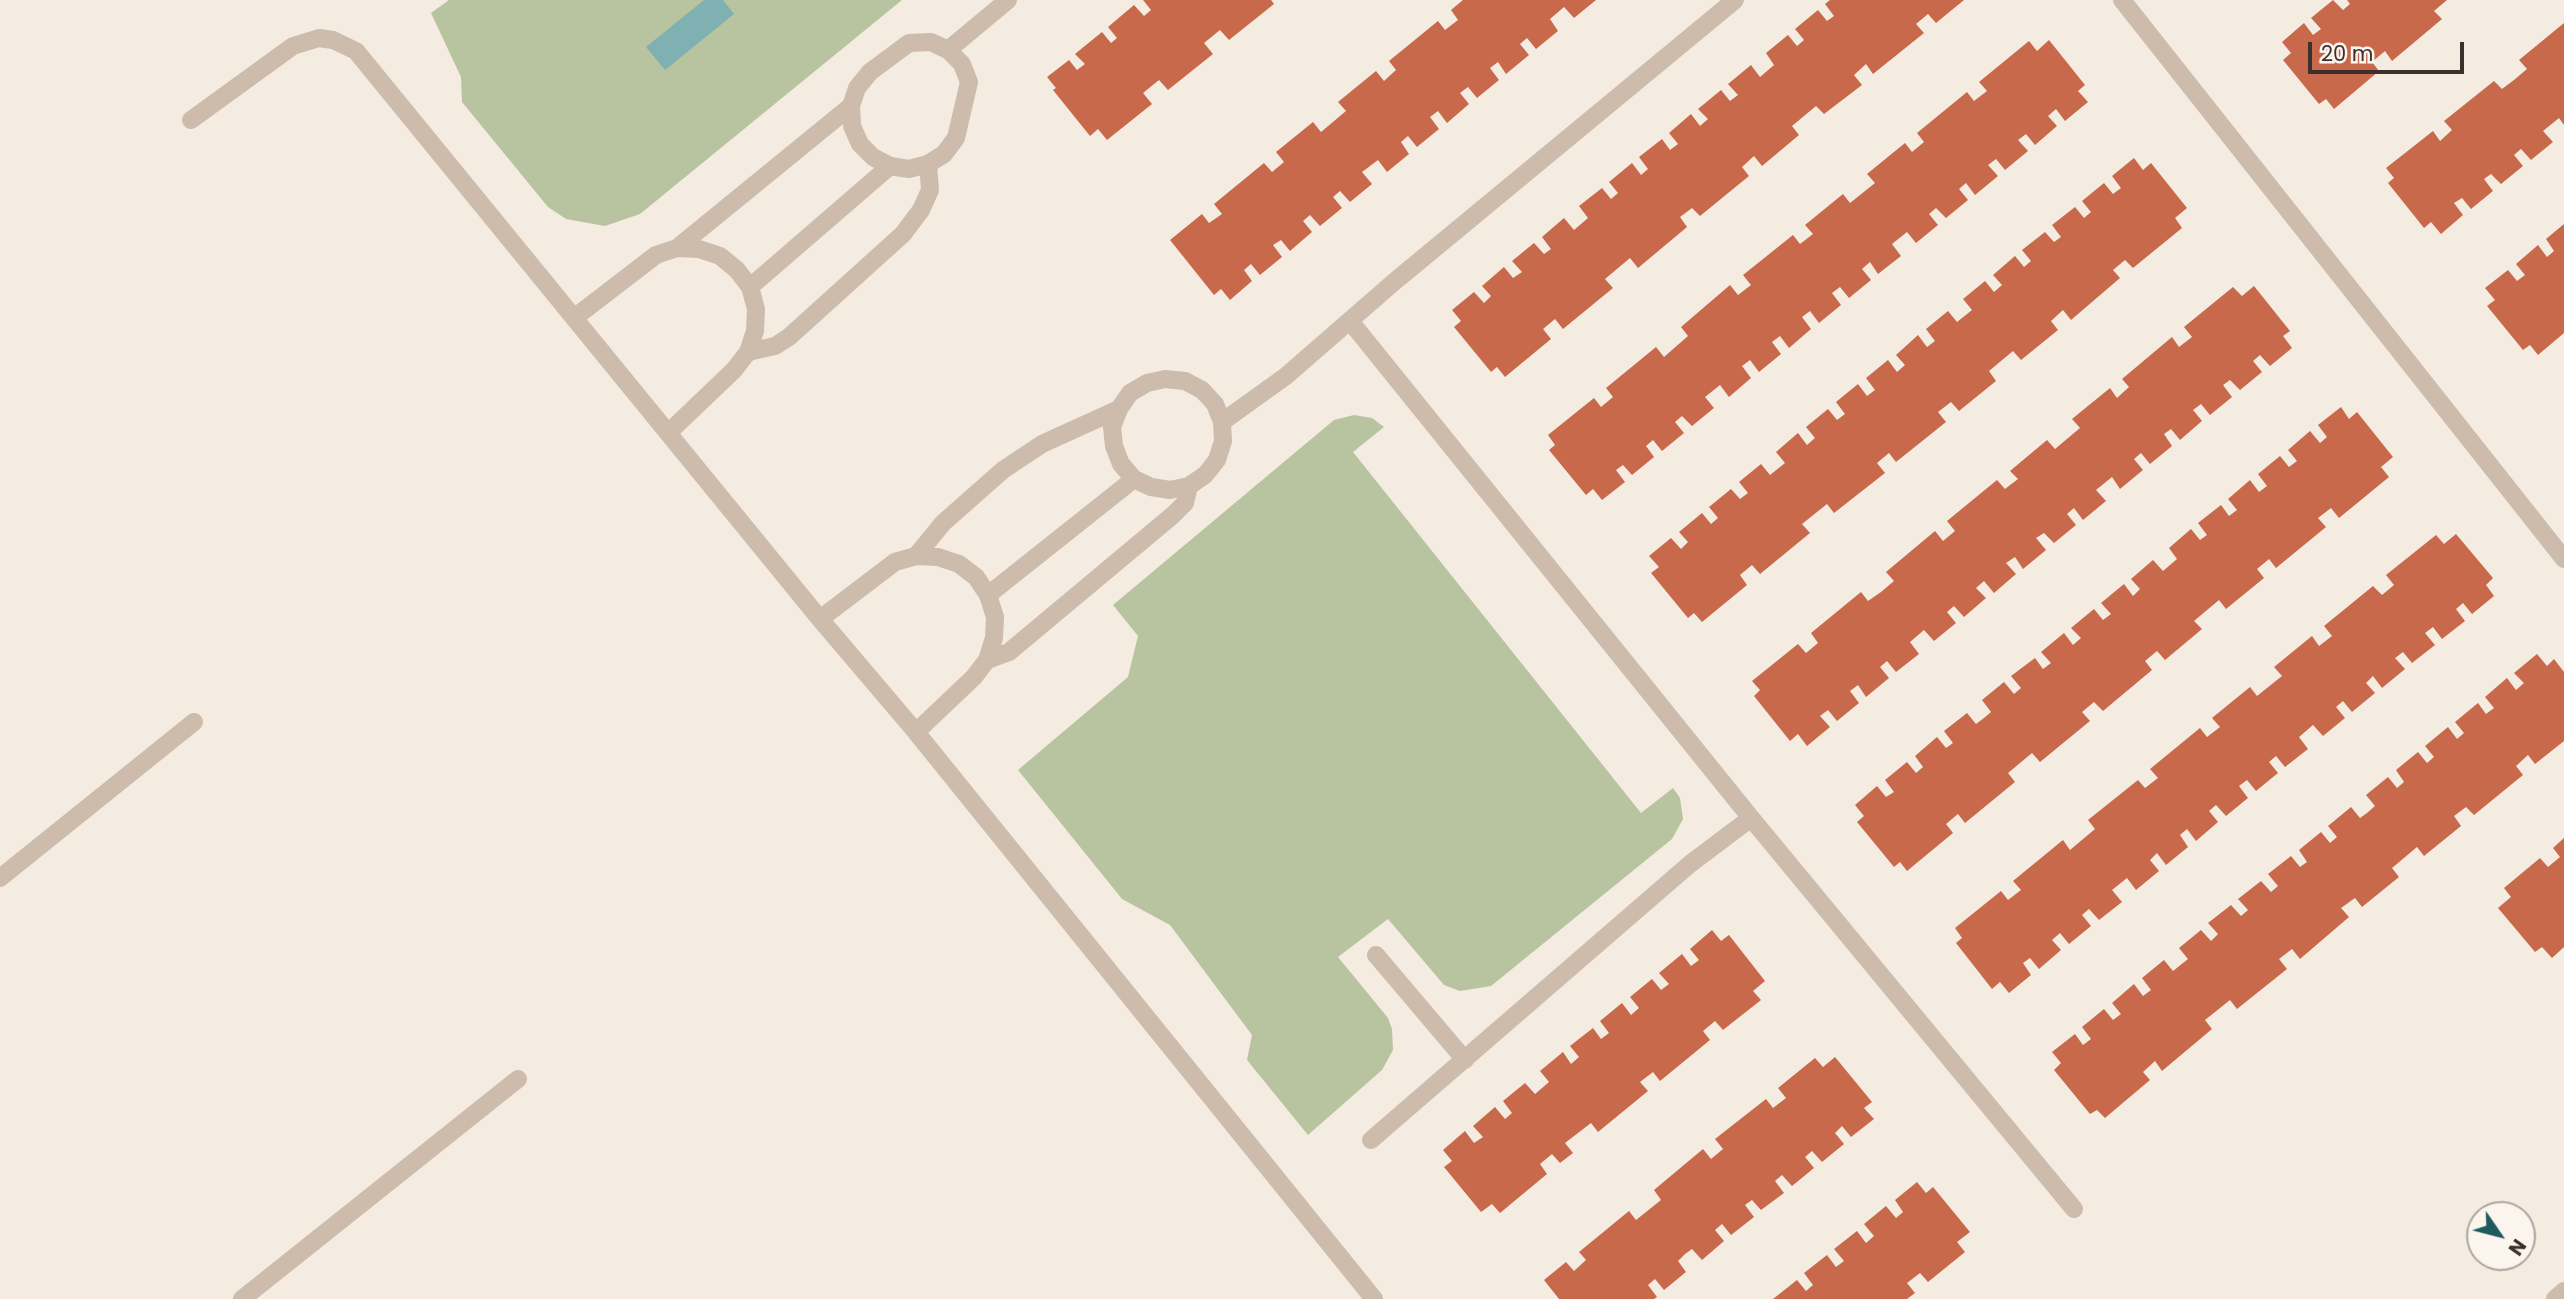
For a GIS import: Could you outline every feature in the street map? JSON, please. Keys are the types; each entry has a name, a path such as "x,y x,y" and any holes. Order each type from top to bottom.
{"street":[{"path":"948,50 1008,0"},
{"path":"1222,422 1286,376 1735,0"},
{"path":"2122,0 2564,559"},
{"path":"191,120 293,46 319,38 345,44 356,51 820,619 916,732 1374,1299"},
{"path":"931,42 948,50 962,64 969,82 956,138 944,154 928,164 909,169 890,166 873,158 860,144 852,126 851,106 858,88 870,72 909,43 931,42"},
{"path":"574,318 656,255 677,248 851,106"},
{"path":"748,352 775,346 789,337 903,234 921,210 930,190 928,164"},
{"path":"750,288 890,166"},
{"path":"668,433 734,370 748,352 755,331 756,309 750,288 737,270 720,256 699,249 677,248"},
{"path":"1350,321 1751,818 2074,1209"},
{"path":"1165,379 1185,381 1202,390 1215,404 1222,422 1223,441 1217,460 1206,475 1189,486 1160,489 1134,479 1121,464 1114,446 1112,427 1119,409 1130,393 1147,383 1165,379"},
{"path":"916,556 951,516 1003,470 1042,444 1119,409"},
{"path":"988,595 1134,479"},
{"path":"987,660 1009,652 1173,515 1185,503 1189,486"},
{"path":"820,619 895,562 916,556 938,557 959,564 976,577 988,595 995,617 994,638 987,660 974,677 916,732"},
{"path":"0,878 194,722"},
{"path":"1371,1140 1690,864 1751,818"},
{"path":"1376,955 1465,1060"},
{"path":"242,1299 518,1079"},
{"path":"2554,1299 2564,1291"}],"green space":[{"path":"449,0 902,0 640,214 605,226 566,219 548,207 462,102 461,77 431,13"},
{"path":"1354,415 1372,418 1384,427 1353,452 1641,813 1673,788 1680,798 1683,819 1672,839 1491,986 1460,991 1444,985 1388,919 1338,957 1388,1018 1392,1029 1393,1050 1382,1070 1308,1135 1247,1060 1252,1035 1170,925 1122,899 1018,770 1128,677 1138,636 1113,605 1334,420"}],"water":[{"path":"704,0 723,0 734,14 665,70 646,47"}],"building":[{"path":"1143,0 1271,0 1274,4 1229,40 1220,30 1204,43 1213,54 1168,90 1159,80 1143,93 1152,104 1107,140 1098,129 1090,136 1053,90 1056,88 1047,77 1069,60 1077,70 1085,64 1075,54 1102,32 1111,43 1117,38 1108,27 1134,5 1144,16 1151,10"},
{"path":"1463,0 1596,0 1574,18 1564,7 1550,19 1558,31 1536,49 1527,38 1520,44 1529,55 1506,74 1498,62 1490,68 1499,80 1477,98 1468,87 1460,93 1469,104 1447,123 1438,111 1430,117 1439,129 1417,147 1408,136 1401,142 1409,154 1387,172 1378,160 1362,172 1372,184 1350,202 1340,191 1333,197 1342,208 1320,226 1310,215 1303,221 1312,232 1290,251 1281,240 1273,245 1282,257 1260,275 1251,264 1244,270 1252,281 1230,300 1221,289 1214,295 1170,240 1202,214 1209,223 1222,214 1214,204 1264,163 1272,172 1284,162 1276,152 1313,122 1321,132 1346,111 1338,102 1376,71 1384,81 1396,70 1389,61 1438,21 1445,30 1458,20 1451,10"},
{"path":"1830,0 1964,0 1936,23 1928,14 1916,24 1924,33 1873,74 1866,64 1854,75 1862,85 1824,114 1816,106 1792,126 1799,135 1762,166 1754,156 1742,167 1749,176 1700,216 1692,208 1680,217 1687,227 1638,268 1630,258 1605,279 1613,288 1563,329 1555,319 1543,329 1551,339 1505,377 1497,367 1491,372 1454,327 1461,321 1452,310 1474,292 1484,303 1491,296 1482,286 1504,267 1513,278 1522,272 1512,261 1534,243 1544,254 1551,249 1542,237 1564,218 1574,230 1588,218 1579,206 1602,188 1611,199 1618,193 1609,182 1632,163 1641,175 1648,169 1639,157 1662,139 1670,150 1678,144 1669,133 1691,114 1700,126 1708,119 1698,109 1721,90 1730,101 1738,95 1728,84 1751,65 1760,77 1774,65 1766,53 1788,35 1797,46 1804,40 1795,29 1818,10 1827,21 1834,16 1825,4"},
{"path":"2333,0 2343,10 2350,4 2347,0 2447,0 2434,11 2442,19 2392,61 2385,51 2372,62 2379,71 2334,109 2326,99 2319,104 2283,60 2291,53 2282,42 2304,23 2313,35 2321,29 2311,18"},
{"path":"2564,23 2564,125 2559,118 2543,131 2553,142 2531,160 2521,149 2514,155 2523,166 2501,184 2491,174 2484,179 2493,191 2471,209 2462,198 2454,203 2463,215 2441,234 2431,222 2424,228 2388,183 2394,178 2386,168 2433,131 2440,141 2452,130 2444,121 2494,81 2502,89 2514,80 2527,69 2519,60"},
{"path":"2049,40 2085,85 2078,91 2088,102 2065,121 2056,109 2048,116 2057,126 2035,145 2026,134 2018,140 2028,151 2005,170 1996,159 1988,165 1998,176 1975,195 1966,183 1959,189 1968,200 1946,218 1936,208 1929,214 1938,225 1916,243 1907,232 1892,244 1901,256 1878,274 1870,262 1862,269 1871,280 1849,298 1840,287 1832,293 1841,305 1819,323 1810,311 1802,317 1811,329 1789,348 1780,336 1772,342 1781,354 1759,372 1750,360 1742,366 1751,378 1729,397 1720,385 1705,397 1714,408 1692,426 1682,416 1675,422 1684,433 1662,451 1653,440 1646,446 1654,457 1632,475 1623,465 1616,470 1625,482 1602,500 1593,489 1586,495 1549,450 1555,445 1548,435 1594,398 1601,407 1613,397 1606,388 1656,347 1664,357 1688,336 1681,327 1730,285 1738,295 1751,285 1743,275 1793,235 1800,244 1813,234 1805,225 1843,194 1850,203 1875,183 1867,174 1905,143 1912,152 1924,142 1917,133 1967,92 1974,101 1987,91 1979,82 2029,41 2037,51"},
{"path":"2134,158 2143,170 2151,163 2187,208 2175,218 2182,228 2133,268 2125,260 2113,270 2120,278 2071,320 2063,310 2051,321 2058,330 2021,360 2013,351 1989,371 1996,381 1959,411 1951,402 1938,412 1946,422 1896,462 1889,453 1877,463 1885,473 1834,513 1827,504 1802,524 1810,533 1760,574 1752,565 1740,575 1747,585 1702,622 1694,613 1688,618 1651,573 1659,567 1649,556 1671,538 1681,549 1688,542 1679,532 1702,513 1711,524 1718,518 1709,507 1731,489 1740,499 1748,493 1739,482 1761,464 1770,475 1785,463 1776,452 1798,433 1807,445 1815,438 1806,427 1828,409 1837,420 1845,414 1836,402 1858,384 1867,396 1875,390 1866,378 1888,360 1897,372 1905,365 1896,355 1918,335 1927,347 1935,341 1926,329 1948,311 1957,322 1972,310 1963,299 1985,281 1994,292 2002,285 1993,275 2015,256 2024,267 2031,261 2022,250 2045,232 2054,242 2061,237 2052,225 2075,207 2084,218 2091,212 2082,201 2104,183 2113,194 2121,188 2112,176"},
{"path":"2564,224 2564,333 2538,355 2530,345 2523,350 2487,306 2495,300 2485,288 2508,270 2517,281 2525,275 2516,264 2538,245 2547,257 2554,251 2546,239"},
{"path":"2254,286 2290,331 2283,336 2292,348 2270,366 2260,355 2253,361 2262,372 2240,390 2230,380 2223,385 2232,397 2210,415 2201,404 2193,410 2202,421 2180,440 2171,429 2164,434 2172,446 2150,464 2141,453 2134,459 2143,470 2120,489 2112,477 2096,490 2106,501 2083,520 2074,508 2067,514 2076,525 2054,543 2044,533 2036,538 2046,550 2023,569 2015,557 2006,563 2016,574 1994,593 1984,581 1976,588 1986,598 1964,617 1954,606 1947,612 1956,623 1934,641 1924,630 1910,642 1919,654 1896,672 1887,661 1880,667 1889,678 1866,697 1858,685 1850,691 1859,703 1837,721 1828,710 1820,716 1830,727 1807,746 1798,734 1790,741 1754,696 1760,690 1752,681 1798,644 1806,653 1818,643 1811,633 1861,592 1868,601 1881,592 1894,581 1886,572 1935,531 1943,541 1955,531 1947,521 1997,480 2005,489 2018,479 2010,471 2047,440 2055,449 2080,428 2072,419 2110,388 2117,398 2129,387 2122,379 2172,337 2179,347 2192,337 2184,327 2233,287 2242,296"},
{"path":"2341,407 2349,419 2357,412 2393,457 2381,467 2389,477 2339,518 2331,508 2318,518 2326,527 2276,568 2269,559 2257,569 2264,578 2226,609 2219,600 2194,621 2202,629 2165,660 2157,651 2145,661 2152,670 2103,711 2094,702 2082,712 2090,721 2040,762 2032,753 2008,773 2015,782 1965,823 1958,814 1946,824 1953,833 1907,871 1900,862 1894,867 1857,822 1864,816 1855,805 1877,786 1886,797 1894,792 1885,780 1907,762 1916,773 1923,767 1915,756 1937,737 1946,748 1953,743 1944,731 1967,713 1976,724 1984,718 1991,712 1982,700 2004,682 2014,694 2021,688 2011,676 2035,658 2043,669 2051,663 2041,652 2064,633 2073,645 2081,638 2071,628 2094,609 2103,620 2111,614 2101,603 2124,584 2133,596 2140,589 2131,579 2153,560 2163,571 2177,559 2169,548 2191,529 2200,540 2207,535 2198,523 2221,505 2229,516 2237,510 2228,499 2250,480 2259,492 2267,486 2258,474 2280,456 2289,467 2297,461 2288,450 2310,431 2320,443 2327,437 2318,425"},
{"path":"2456,534 2493,578 2486,585 2494,596 2472,614 2463,603 2456,609 2465,621 2442,639 2433,627 2425,633 2435,645 2412,663 2403,652 2395,658 2405,669 2382,688 2373,676 2366,683 2375,693 2352,712 2343,701 2336,707 2345,718 2323,736 2313,725 2299,737 2308,749 2285,767 2276,756 2269,762 2278,773 2256,791 2247,780 2239,786 2248,798 2226,816 2216,805 2209,811 2218,822 2196,841 2187,829 2180,835 2188,847 2166,865 2157,853 2150,860 2159,871 2136,890 2127,878 2112,890 2122,902 2099,920 2089,909 2082,915 2091,926 2069,944 2060,933 2052,940 2061,950 2039,969 2030,958 2023,963 2031,975 2009,993 2000,982 1992,989 1956,943 1962,938 1955,928 2001,891 2008,900 2021,890 2013,881 2063,840 2070,850 2095,829 2088,820 2138,780 2145,788 2158,778 2150,769 2200,728 2207,737 2220,727 2212,718 2250,687 2257,696 2282,676 2274,667 2312,636 2319,646 2332,636 2324,626 2373,586 2382,595 2394,585 2386,575 2436,535 2444,544"},
{"path":"2537,654 2547,666 2554,659 2564,672 2564,741 2535,764 2528,755 2516,766 2523,775 2474,815 2466,807 2454,816 2461,826 2424,856 2417,847 2392,868 2399,877 2362,907 2355,898 2341,908 2349,917 2300,959 2292,949 2279,959 2287,969 2237,1009 2230,1000 2205,1020 2212,1029 2162,1071 2155,1061 2143,1072 2150,1080 2105,1118 2097,1110 2090,1114 2054,1070 2061,1063 2052,1052 2075,1034 2083,1045 2091,1039 2082,1027 2104,1009 2113,1020 2121,1014 2112,1003 2134,984 2143,996 2151,990 2142,978 2164,960 2173,971 2188,959 2179,948 2201,930 2211,941 2218,934 2208,923 2231,905 2241,916 2248,910 2238,899 2261,881 2271,892 2278,886 2268,874 2291,856 2300,867 2307,862 2299,850 2321,832 2330,843 2337,837 2328,826 2351,807 2360,818 2367,813 2375,806 2366,795 2388,777 2397,788 2404,782 2396,770 2418,752 2427,763 2434,757 2425,746 2448,727 2457,739 2464,733 2455,722 2478,703 2486,714 2494,708 2485,697 2507,678 2516,690 2524,683 2514,673"},
{"path":"2564,838 2564,947 2552,958 2542,947 2535,952 2498,908 2511,897 2504,888 2540,858 2548,867 2560,857 2553,848"},
{"path":"1712,930 1721,941 1729,935 1765,981 1753,991 1761,1000 1723,1030 1715,1021 1703,1031 1710,1040 1660,1081 1653,1072 1640,1082 1648,1091 1598,1132 1591,1123 1565,1143 1573,1153 1560,1163 1552,1154 1540,1164 1547,1174 1500,1213 1492,1204 1481,1212 1444,1167 1452,1161 1443,1150 1465,1131 1474,1143 1483,1137 1473,1126 1495,1107 1505,1119 1512,1113 1503,1101 1525,1083 1535,1094 1549,1082 1540,1071 1563,1052 1571,1064 1579,1057 1570,1046 1593,1028 1601,1039 1609,1033 1600,1021 1622,1003 1631,1015 1639,1008 1630,997 1652,979 1661,990 1669,984 1659,973 1682,954 1691,966 1699,960 1690,949"},
{"path":"1835,1057 1872,1102 1864,1108 1874,1119 1851,1137 1842,1126 1835,1133 1844,1144 1822,1162 1812,1151 1805,1157 1814,1168 1792,1186 1782,1175 1775,1181 1784,1193 1761,1210 1752,1200 1745,1205 1754,1217 1731,1235 1722,1224 1715,1230 1724,1241 1702,1260 1692,1249 1685,1254 1678,1261 1686,1272 1664,1290 1655,1279 1648,1285 1657,1297 1654,1299 1559,1299 1544,1280 1566,1262 1574,1271 1586,1260 1579,1252 1629,1211 1636,1220 1661,1200 1654,1190 1703,1149 1711,1159 1723,1149 1715,1139 1766,1099 1773,1108 1786,1098 1778,1088 1815,1058 1823,1067"},
{"path":"1917,1182 1926,1193 1933,1187 1970,1232 1957,1242 1965,1252 1928,1282 1920,1273 1907,1283 1915,1293 1907,1299 1773,1299 1797,1280 1806,1291 1813,1285 1804,1273 1827,1255 1836,1267 1844,1261 1834,1249 1857,1231 1866,1243 1874,1236 1864,1224 1886,1206 1896,1218 1903,1212 1895,1200"}]}
